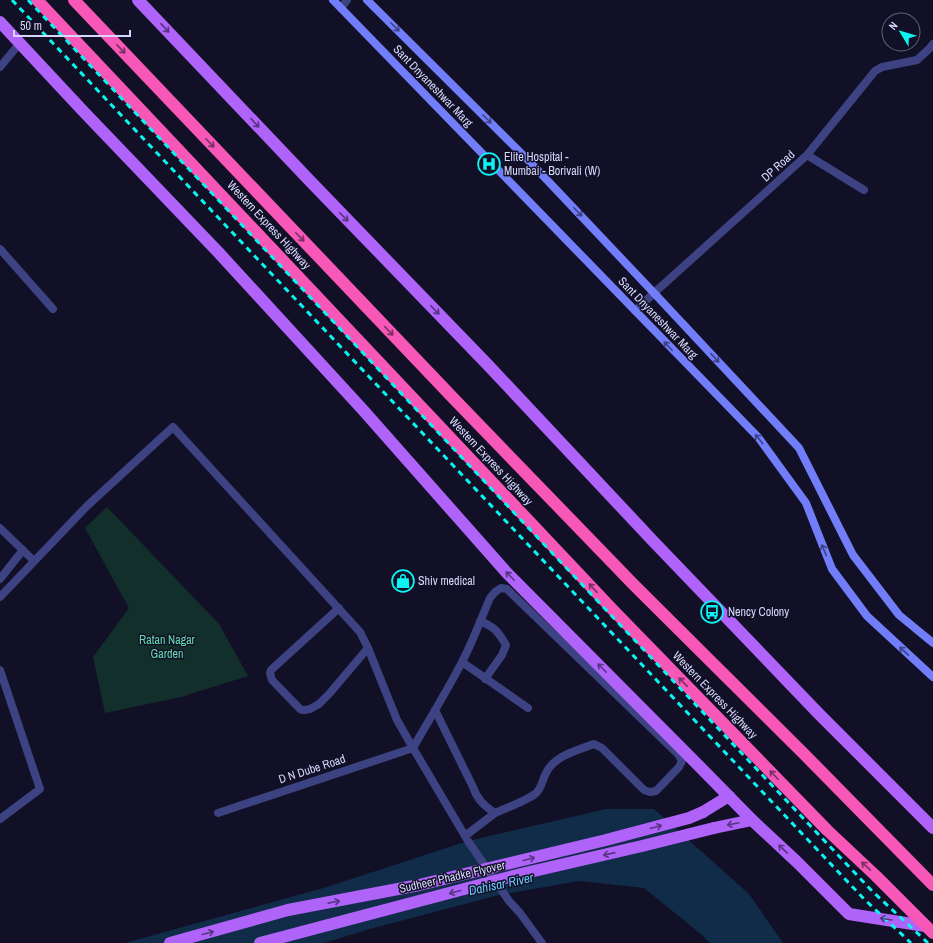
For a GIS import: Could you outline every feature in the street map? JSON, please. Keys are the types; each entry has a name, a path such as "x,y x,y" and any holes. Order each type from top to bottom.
{"highway":[{"name":"Western Express Highway","path":"36,0 614,611 827,830 876,876 929,930"},
{"name":"Western Express Highway","path":"74,0 455,400 629,580 933,885"}],"main road":[{"path":"138,0 487,364 659,547 820,714 933,828"},
{"path":"0,22 88,117 219,253 363,410 508,573 752,820 849,914 929,930"},
{"name":"Sudheer Phadke Flyover","path":"170,943 288,910 419,885 590,844 689,818 729,796"},
{"name":"Sudheer Phadke Flyover","path":"260,943 521,874 752,820"}],"street":[{"name":"Sant Dnyaneshwar Marg","path":"333,0 758,437 806,504 832,569 867,616 933,677"},
{"path":"341,8 347,0"},
{"name":"Sant Dnyaneshwar Marg","path":"367,0 529,161 799,448 853,555 899,615 933,643"},
{"path":"0,67 20,43"},
{"name":"DP Road","path":"635,311 807,155 874,71 882,67 916,60 933,44"},
{"path":"807,155 864,190"},
{"path":"0,249 53,309"},
{"path":"0,597 87,506 174,427 360,632 397,720 413,748 466,838 509,901 520,913 542,943"},
{"path":"0,528 34,561"},
{"path":"0,579 23,550"},
{"path":"413,748 462,662 490,598 501,588 506,589 512,594 678,754 682,761 679,767 656,791 650,792 644,790 602,748 594,744 564,756 554,762 547,771 539,790 534,795 495,813 466,838"},
{"path":"339,608 271,670 270,673 272,680 302,710 310,709 319,704 329,694 368,648"},
{"path":"480,621 491,626 500,634 506,645 486,679"},
{"path":"462,662 528,708"},
{"path":"0,670 40,789 0,819"},
{"path":"435,710 476,795 484,806 495,813"},
{"name":"D N Dube Road","path":"218,813 413,748"}],"green space":[{"name":"Ratan Nagar Garden","path":"107,507 219,624 248,676 181,697 105,713 93,657 129,608 85,528"}],"water":[{"name":"Dahisar River","path":"606,809 654,809 749,894 783,943 710,943 644,888 579,881 499,895 366,930 324,943 125,943 327,887 468,841"}],"railway":[{"path":"12,0 864,899 911,943"},
{"path":"28,0 872,891 928,943"}],"place":[{"name":"Elite Hospital - Mumbai - Borivali (W)","path":"489,164"},
{"name":"Shiv medical","path":"403,581"},
{"name":"Nency Colony","path":"712,612"}]}
